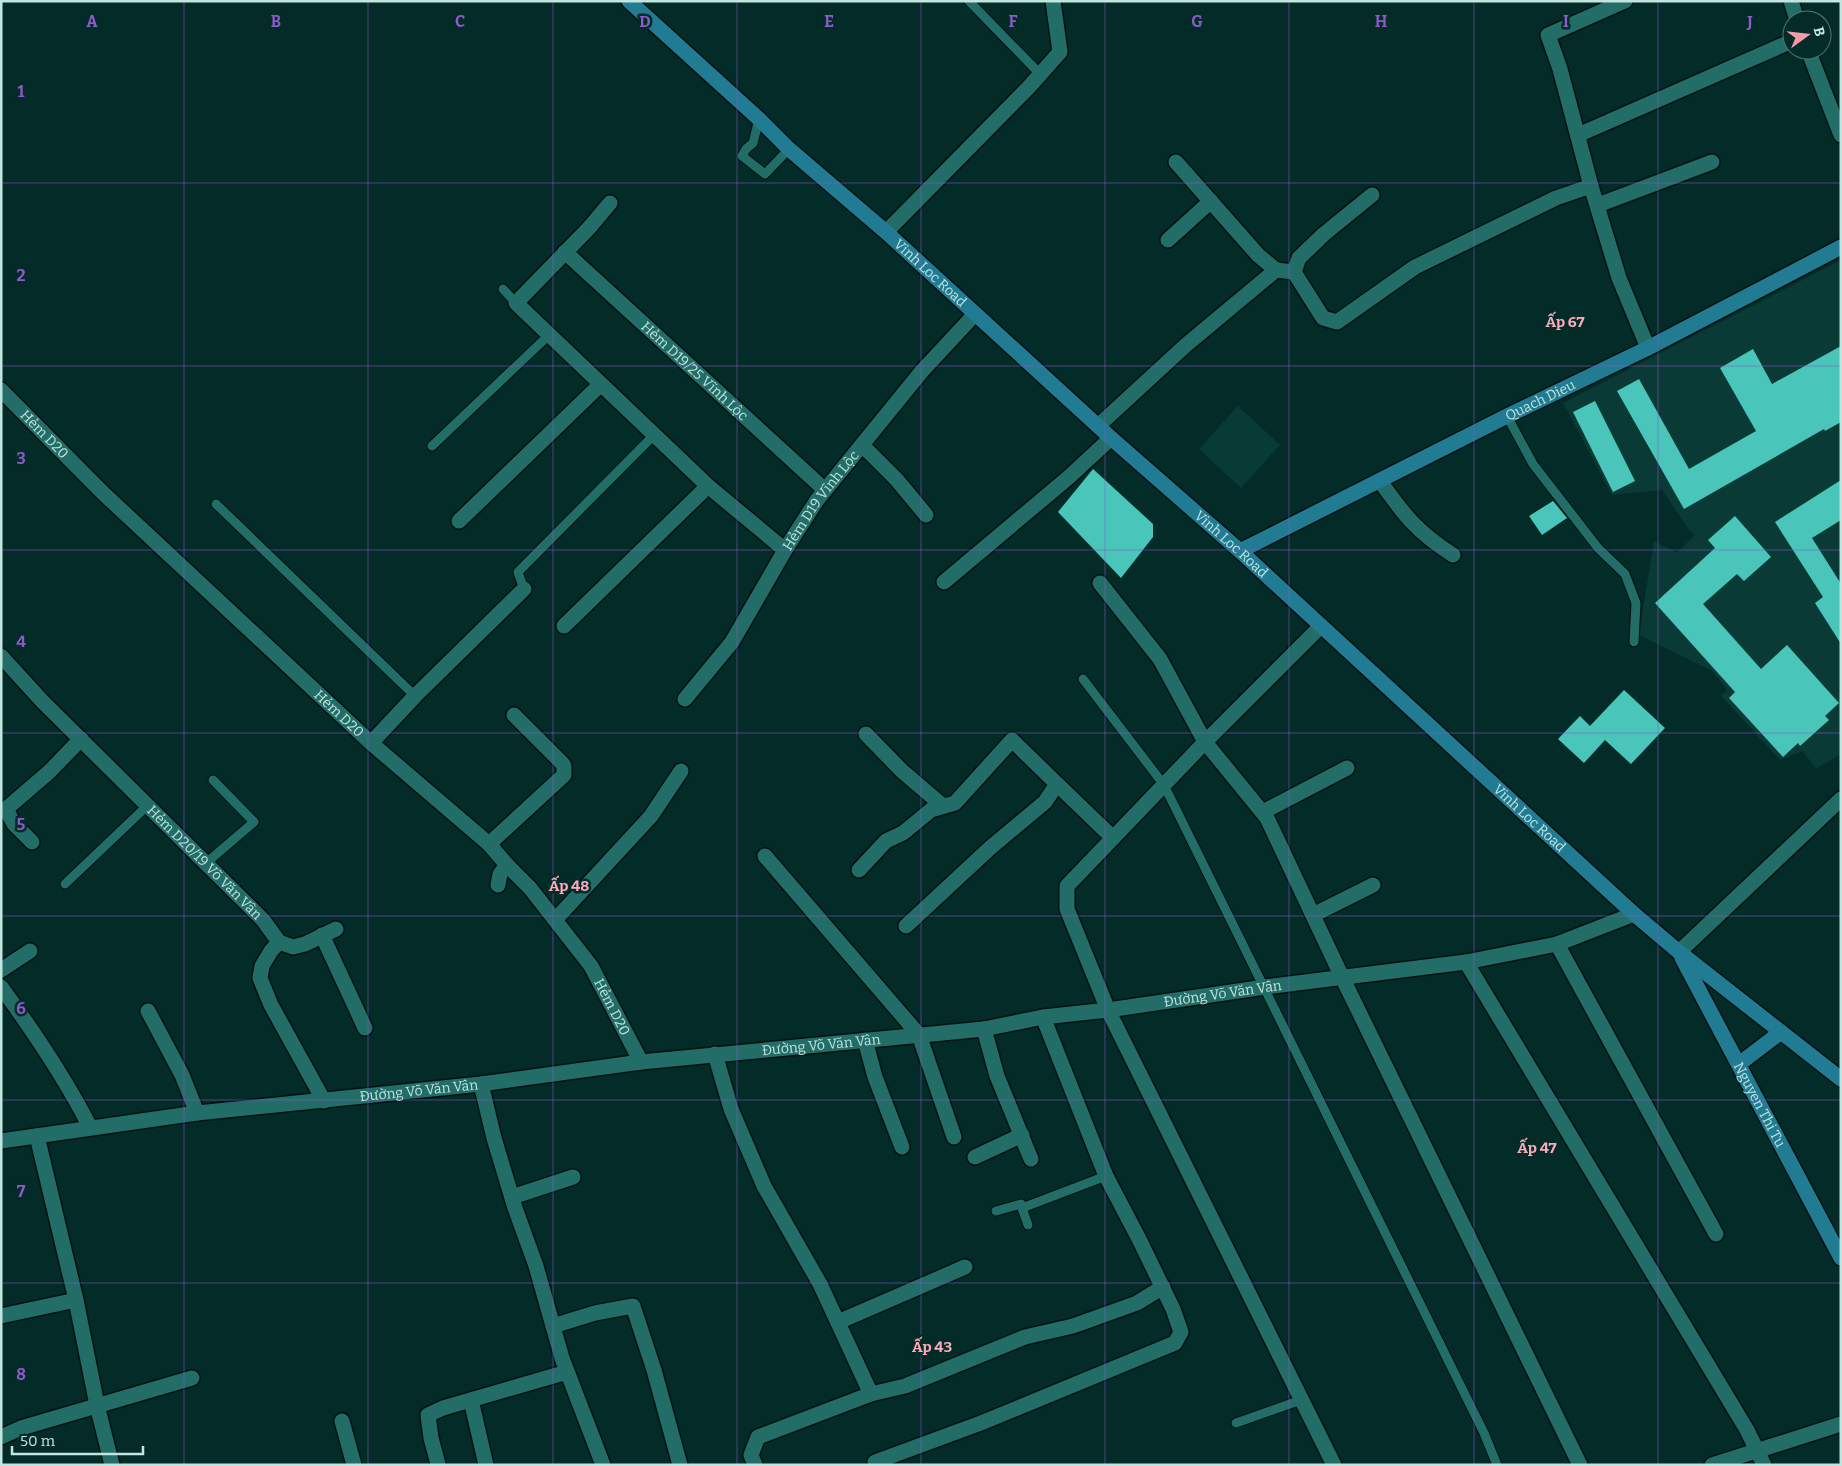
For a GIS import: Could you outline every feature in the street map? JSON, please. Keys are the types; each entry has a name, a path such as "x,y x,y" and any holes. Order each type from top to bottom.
{"main road":[{"name":"Vinh Loc Road","path":"629,1 759,119 789,149 886,232 1111,438 1240,551 1634,914 1679,952 1841,1079"},
{"name":"Quach Dieu","path":"1240,551 1507,416 1648,348 1841,247"},
{"name":"Nguyen Thi Tu","path":"1679,952 1841,1258"},
{"path":"1739,1064 1781,1032"}],"street":[{"path":"886,232 1040,75 1060,52 1053,1"},
{"path":"1625,1 1548,35 1619,278 1648,348"},
{"path":"1578,135 1782,45"},
{"path":"1812,60 1841,135"},
{"path":"1176,162 1258,255 1276,270 1294,272"},
{"path":"1598,205 1712,162"},
{"path":"1294,272 1323,318 1337,322 1415,267 1556,198 1592,186"},
{"path":"1294,272 1299,258 1324,234 1372,195"},
{"path":"1168,240 1211,201"},
{"path":"610,203 516,303 708,486 785,550"},
{"name":"Hẻm D19/25 Vĩnh Lộc","path":"565,252 825,490"},
{"path":"1098,426 1186,345 1276,270"},
{"name":"Hẻm D19 Vĩnh Lộc","path":"685,699 732,642 785,550 825,490 922,372 974,314"},
{"path":"459,521 601,384"},
{"name":"Hẻm D20","path":"1,390 103,493 371,743 489,844 501,875 530,888 591,966 641,1062"},
{"path":"944,582 1069,477 1111,438"},
{"path":"862,445 897,480 926,515"},
{"path":"1380,481 1405,516 1432,541 1454,555"},
{"path":"564,626 708,486"},
{"path":"1100,584 1160,659 1205,742 1263,812 1580,1465"},
{"path":"371,743 415,696 524,589"},
{"path":"1320,626 1066,886 1067,909 1108,1010 1334,1465"},
{"name":"Hẻm D20/19 Võ Văn Vân","path":"1,656 7,672 42,701 81,739 262,920 279,942"},
{"path":"489,844 565,771 562,763 514,715"},
{"path":"866,734 902,770 943,806"},
{"path":"32,842 14,824 6,809 49,772 81,739"},
{"path":"859,870 886,841 903,833 931,810 955,803 1012,740 1113,838"},
{"path":"1263,812 1347,768"},
{"path":"555,920 651,816 680,771"},
{"path":"906,926 990,848 1045,802 1057,784"},
{"path":"1679,952 1841,800"},
{"path":"765,856 919,1035 954,1137"},
{"path":"1313,915 1373,885"},
{"name":"Đường Võ Văn Vân","path":"1,1141 198,1113 481,1084 641,1062 984,1029 1043,1017 1466,962 1556,944 1634,914"},
{"path":"324,1101 271,1005 260,978 262,966 279,942 293,947 305,944 329,932 365,1028"},
{"path":"1556,944 1716,1234"},
{"path":"1,970 30,951"},
{"path":"1466,962 1761,1458"},
{"path":"1,987 68,1085 90,1128"},
{"path":"148,1011 182,1075 198,1113"},
{"path":"876,1465 875,1462 981,1423 1175,1343 1181,1332 1173,1309 1106,1176 1043,1017"},
{"path":"984,1029 997,1076 1031,1159"},
{"path":"865,1040 875,1077 902,1147"},
{"path":"715,1054 731,1109 764,1186 820,1284 871,1394"},
{"path":"481,1084 494,1138 536,1266 567,1372 603,1465"},
{"path":"36,1136 76,1300 97,1405 112,1465"},
{"path":"975,1157 1022,1136"},
{"path":"512,1197 573,1177"},
{"path":"838,1322 965,1267"},
{"path":"755,1465 751,1455 758,1437 871,1394 905,1386 1025,1337 1073,1326 1137,1303 1162,1287"},
{"path":"1,1316 76,1300"},
{"path":"553,1326 595,1313 633,1306 654,1370 680,1465"},
{"path":"438,1464 431,1438 428,1415 443,1408 567,1372"},
{"path":"1,1437 22,1428 192,1378"},
{"path":"471,1400 486,1465"},
{"path":"342,1421 354,1465"},
{"path":"1712,1465 1761,1458 1841,1424"}],"lane":[{"path":"969,1 1040,75"},
{"path":"759,119 753,142 742,156 765,174 789,149"},
{"path":"503,290 516,303"},
{"path":"432,446 549,335"},
{"path":"1507,416 1533,464 1598,548 1625,574 1636,603 1634,642"},
{"path":"524,589 518,572 654,435"},
{"path":"216,504 415,696"},
{"path":"1083,680 1164,785 1484,1432 1497,1465"},
{"path":"205,864 254,822 213,780"},
{"path":"65,884 147,806"},
{"path":"1022,1208 1106,1176"},
{"path":"996,1211 1021,1204 1028,1225"},
{"path":"1236,1423 1301,1400"}],"shaded area":[{"path":"1841,260 1841,756 1839,755 1816,769 1803,751 1780,760 1721,696 1727,690 1712,671 1639,635 1654,541 1677,553 1695,535 1690,531 1662,490 1612,495 1563,403"},
{"path":"1238,406 1280,445 1241,488 1199,449"}],"building":[{"path":"1841,346 1841,422 1825,431 1824,429 1684,509 1617,391 1639,379 1689,469 1756,431 1720,368 1753,349 1772,384"},
{"path":"1595,401 1635,481 1613,492 1573,412"},
{"path":"1093,469 1153,524 1153,537 1121,578 1058,512"},
{"path":"1841,480 1841,520 1812,538 1841,584 1841,644 1815,603 1823,597 1775,522"},
{"path":"1553,501 1567,518 1542,535 1529,516"},
{"path":"1735,516 1771,557 1744,581 1737,574 1703,604 1761,669 1787,645 1839,703 1825,716 1829,720 1800,746 1798,743 1783,757 1729,698 1735,692 1655,603 1715,548 1708,540"},
{"path":"1624,690 1665,728 1631,764 1605,740 1584,763 1558,739 1580,716 1590,726"}],"district":[{"name":"Ấp 67","path":"1565,322"},
{"name":"Ấp 48","path":"569,886"},
{"name":"Ấp 47","path":"1537,1148"},
{"name":"Ấp 43","path":"932,1347"}]}
